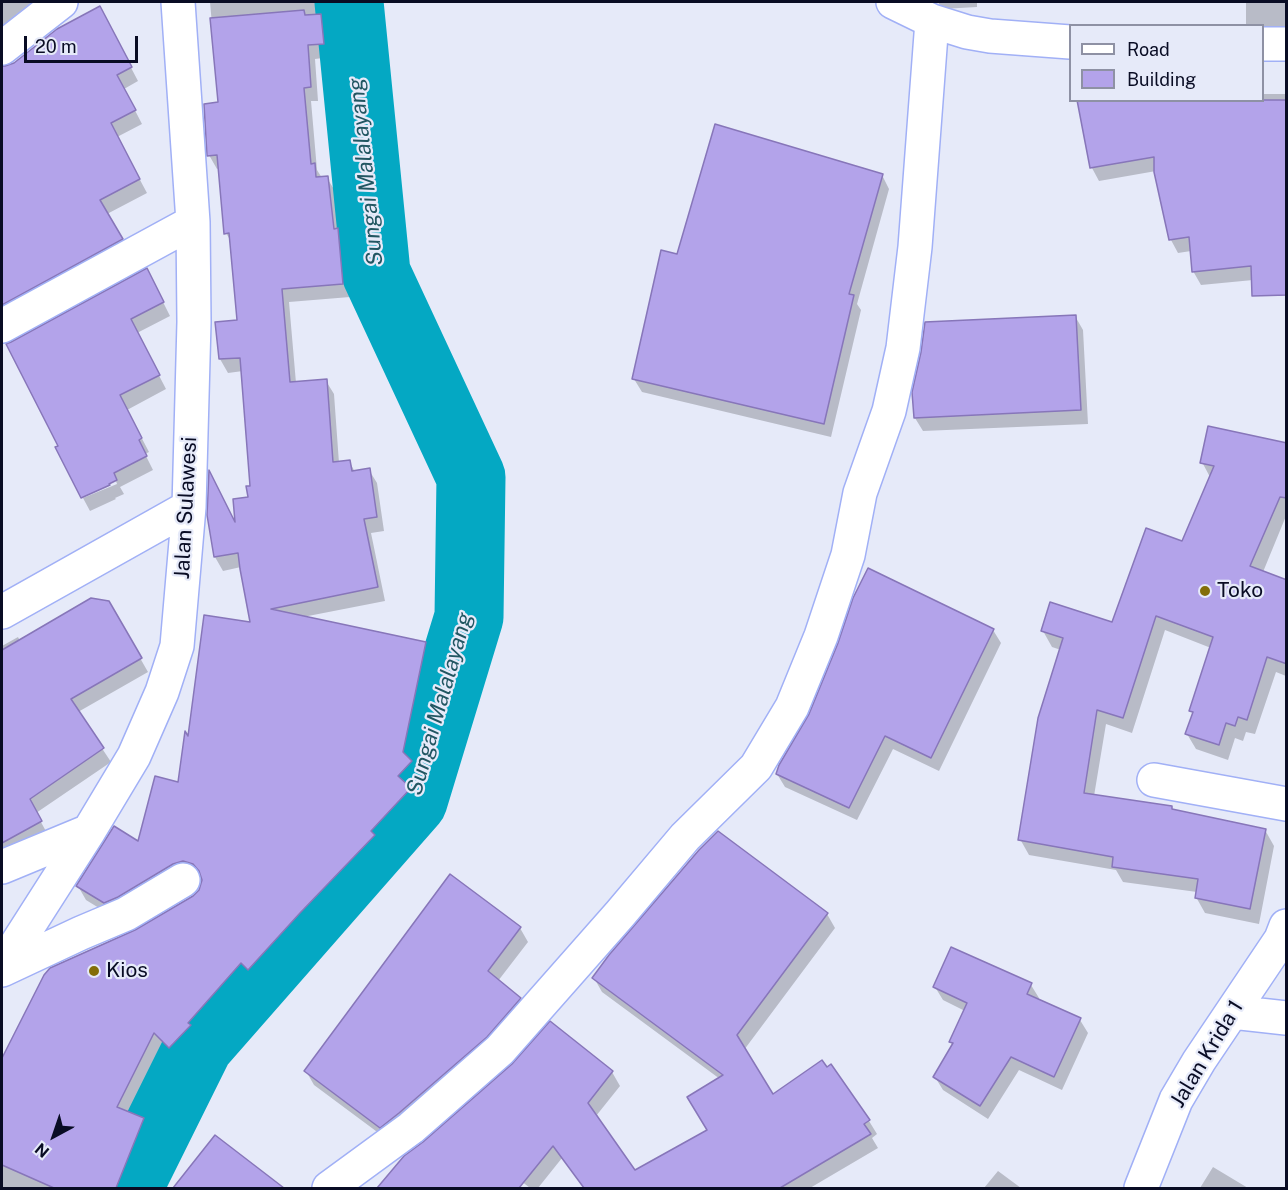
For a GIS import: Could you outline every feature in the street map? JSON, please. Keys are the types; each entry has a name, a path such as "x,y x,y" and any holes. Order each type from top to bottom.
{"street":[{"path":"2,48 61,2"},
{"name":"Jalan Sulawesi","path":"2,969 134,756 162,692 177,646 189,507 194,322 193,222 178,2"},
{"path":"893,2 932,21 967,32 1069,42"},
{"path":"329,1188 411,1128 500,1050 685,837 756,767 792,707 821,636 848,555 860,493 889,411 903,348 915,248 932,21"},
{"path":"1264,44 1287,44"},
{"path":"2,326 193,222"},
{"path":"4,606 189,507"},
{"path":"1154,780 1287,804"},
{"path":"2,867 89,831"},
{"path":"2,969 126,914 183,880"},
{"name":"Jalan Krida 1","path":"1141,1188 1176,1100 1199,1061 1281,939 1287,926"},
{"path":"1232,1011 1287,1018"}],"building":[{"path":"100,6 132,67 117,75 136,110 111,123 140,179 100,200 123,239 2,305 2,66 14,63 57,29"},
{"path":"304,10 305,15 321,14 324,44 308,45 311,87 304,88 311,164 315,163 316,177 328,176 334,229 338,228 343,284 282,289 290,382 327,379 333,462 350,460 352,471 370,468 377,517 364,519 378,587 271,609 426,642 403,752 412,761 398,776 411,788 371,831 375,835 248,970 241,963 188,1023 191,1025 169,1048 154,1033 117,1107 144,1118 116,1188 54,1188 2,1165 2,1058 44,975 50,968 135,930 193,896 199,890 202,880 199,871 193,864 183,861 173,864 104,903 76,886 114,826 138,841 155,776 178,782 185,731 188,736 204,615 250,622 238,553 214,557 207,515 209,470 235,522 233,499 248,497 246,486 250,486 240,358 219,359 215,322 237,320 229,233 224,234 217,155 207,156 204,104 218,102 210,18"},
{"path":"1287,100 1287,295 1252,296 1251,266 1192,272 1189,237 1169,240 1154,172 1154,157 1090,168 1077,102"},
{"path":"715,124 883,174 849,294 854,295 824,424 632,379 661,250 677,254"},
{"path":"147,268 164,302 131,319 160,375 120,395 142,438 139,440 147,456 114,473 117,480 110,485 81,498 55,447 58,446 6,344"},
{"path":"1076,315 1081,410 914,418 912,392 925,322"},
{"path":"1208,426 1287,443 1287,498 1280,497 1250,566 1287,580 1287,664 1267,657 1247,720 1238,717 1235,726 1226,723 1219,745 1185,734 1193,712 1189,711 1213,637 1156,616 1123,718 1097,710 1084,793 1172,806 1172,809 1266,829 1250,909 1195,898 1198,879 1112,867 1113,857 1018,840 1038,718 1063,638 1041,631 1050,602 1112,622 1146,528 1182,541 1214,466 1200,463"},
{"path":"868,568 994,629 931,758 885,736 849,808 776,774 809,714 838,643 853,598"},
{"path":"91,598 109,601 142,658 71,699 104,748 30,799 42,821 2,843 2,650"},
{"path":"718,831 828,913 737,1035 773,1094 822,1060 827,1067 831,1064 870,1120 864,1124 871,1134 780,1188 584,1188 553,1146 519,1188 377,1188 404,1156 512,1064 550,1021 613,1071 588,1103 635,1170 707,1130 687,1097 723,1075 592,978 699,850"},
{"path":"450,874 521,927 488,971 521,998 487,1037 380,1128 304,1071"},
{"path":"951,947 1032,983 1027,994 1081,1018 1054,1077 1011,1057 980,1106 933,1077 953,1043 949,1042 967,1003 933,987"},
{"path":"215,1135 284,1188 173,1188"}],"waterway":[{"name":"Sungai Malalayang","path":"128,1188 199,1045 413,801 469,617 471,477 376,273 349,2"}],"place":[{"name":"Toko","path":"1205,591"},
{"name":"Kios","path":"94,971"}]}
